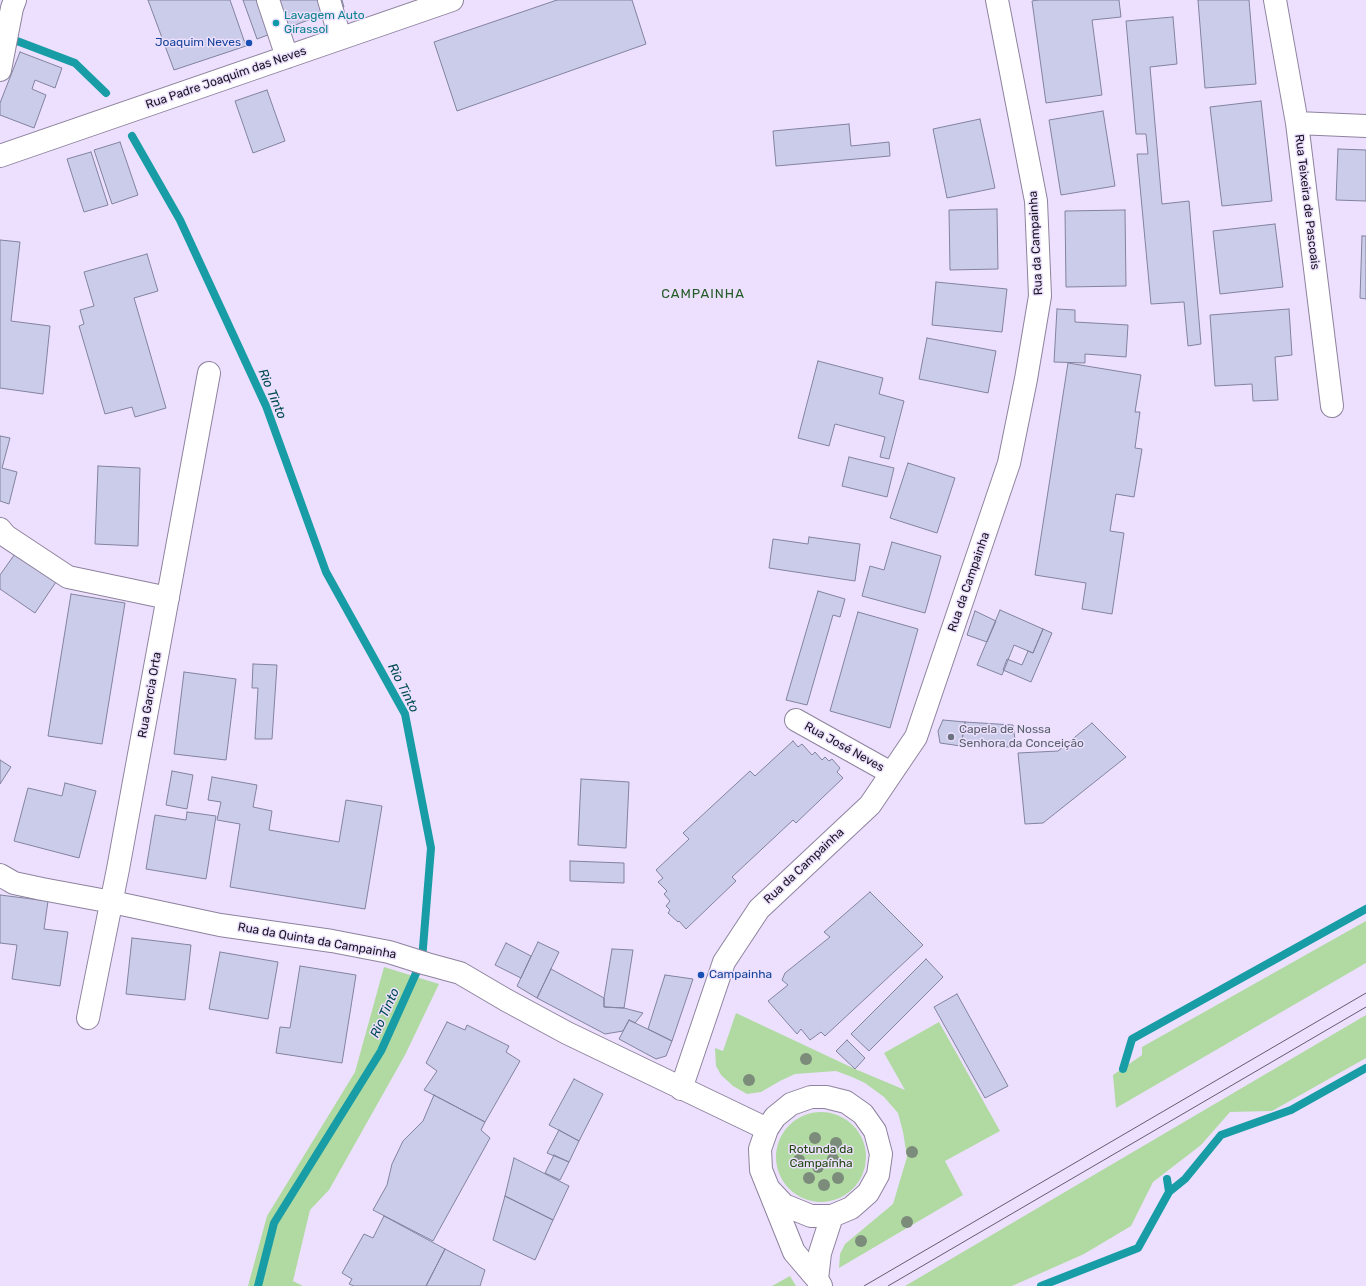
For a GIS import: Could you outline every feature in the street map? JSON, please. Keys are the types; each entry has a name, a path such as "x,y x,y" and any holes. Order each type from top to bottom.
{"street":[{"path":"0,70 12,8 15,0"},
{"path":"268,0 287,57"},
{"path":"329,0 340,38"},
{"name":"Rua Padre Joaquim das Neves","path":"0,156 452,0"},
{"name":"Rua da Campainha","path":"681,1089 724,962 759,908 870,805 916,737 1009,463 1026,379 1040,296 1036,201 997,0"},
{"name":"Rua Teixeira de Pascoais","path":"1275,0 1297,123 1332,406"},
{"path":"1297,123 1366,126"},
{"name":"Rua Garcia Orta","path":"88,1018 112,902 209,373"},
{"path":"0,529 6,536 68,577 168,598"},
{"name":"Rua José Neves","path":"796,720 891,773"},
{"name":"Rua da Quinta da Campainha","path":"0,875 14,883 35,888 112,902 220,925 389,952 460,973 566,1033 767,1129"},
{"path":"770,1189 784,1204 811,1216 832,1216 851,1208 868,1193 878,1175 881,1154 875,1132 863,1114 846,1102 826,1097 811,1097 791,1104 775,1117 767,1129 760,1149 761,1170 770,1189 794,1252 819,1282"},
{"path":"819,1282 820,1253 832,1216"}],"green space":[{"path":"1366,921 1366,963 1116,1108 1113,1075 1142,1055 1142,1047"},
{"path":"384,967 439,984 405,1055 329,1190 310,1210 293,1281 303,1286 248,1286 267,1216 355,1072"},
{"path":"736,1013 855,1069 905,1090 884,1053 939,1022 1000,1131 945,1161 963,1195 839,1268 840,1254 845,1244 893,1204 907,1157 898,1113 884,1097 865,1083 836,1071 795,1074 761,1092 747,1094 733,1086 721,1075 716,1066 715,1048 723,1051"},
{"path":"1366,1015 1366,1058 1272,1111 1230,1112 1201,1145 1153,1182 1131,1226 1084,1254 1012,1286 905,1286"},
{"name":"Rotunda da Campaínha","path":"821,1112 838,1115 853,1125 863,1140 866,1157 863,1174 853,1189 838,1199 821,1202 804,1199 789,1189 779,1174 776,1157 779,1140 789,1125 804,1115"},
{"path":"790,1276 796,1286 772,1286"}],"building":[{"path":"148,0 230,0 246,46 174,70"},
{"name":"Lavagem Auto Girassol","path":"243,0 342,0 344,7 257,39"},
{"path":"557,0 632,0 646,44 457,111 434,42"},
{"path":"1119,0 1121,17 1092,20 1102,95 1046,103 1032,1"},
{"path":"1198,0 1249,0 1256,84 1205,88"},
{"path":"1173,17 1177,64 1150,67 1162,204 1189,201 1201,344 1188,346 1184,302 1151,304 1137,154 1148,154 1146,134 1136,134 1126,21"},
{"path":"20,52 62,68 55,88 35,80 32,89 46,95 34,128 0,115 0,103"},
{"path":"267,90 285,141 253,153 235,101"},
{"path":"1261,101 1272,201 1222,206 1210,107"},
{"path":"1103,111 1115,186 1061,195 1049,120"},
{"path":"980,119 995,188 947,198 933,129"},
{"path":"849,124 851,146 889,142 890,156 776,166 773,131"},
{"path":"120,142 138,195 112,204 94,150"},
{"path":"1338,149 1366,150 1366,201 1336,200"},
{"path":"91,152 108,205 84,212 67,159"},
{"path":"997,209 998,269 950,270 949,210"},
{"path":"1125,210 1126,286 1066,287 1065,211"},
{"path":"1275,224 1283,287 1220,294 1213,231"},
{"path":"1362,236 1366,236 1366,299 1360,298"},
{"path":"0,240 20,242 11,321 50,326 43,394 0,388"},
{"path":"147,254 158,291 134,298 166,408 135,417 132,407 105,414 79,326 84,324 80,310 94,306 84,272"},
{"path":"936,282 1007,289 1002,332 932,325"},
{"path":"1057,309 1075,310 1075,322 1128,325 1126,357 1085,354 1085,363 1054,362"},
{"path":"1289,309 1292,355 1275,357 1278,400 1253,401 1252,384 1215,386 1210,315"},
{"path":"927,338 996,351 988,393 919,379"},
{"path":"818,361 883,378 879,394 904,401 889,459 880,457 885,437 835,424 829,446 798,438"},
{"path":"1068,363 1141,375 1135,412 1140,412 1135,448 1142,449 1134,497 1116,494 1110,531 1124,533 1112,614 1082,609 1086,583 1035,575"},
{"path":"0,436 10,438 2,468 17,472 9,504 0,501"},
{"path":"849,457 894,468 887,497 842,486"},
{"path":"908,463 955,478 937,533 890,518"},
{"path":"98,466 140,468 138,546 95,544"},
{"path":"809,537 860,544 855,581 769,568 773,539 808,544"},
{"path":"892,542 941,556 925,613 862,596 870,566 884,570"},
{"path":"17,551 58,579 35,613 0,589 0,575"},
{"path":"818,591 845,599 840,617 833,615 807,705 786,700"},
{"path":"71,594 125,603 102,744 48,736"},
{"path":"1000,610 1043,629 1033,653 1014,645 1002,675 977,665"},
{"path":"975,611 996,621 987,642 967,635"},
{"path":"858,612 918,629 890,728 830,711"},
{"path":"1043,629 1052,633 1031,682 1003,670 1007,659 1022,665 1028,651 1033,653"},
{"path":"253,664 277,665 272,739 255,739 258,688 252,688"},
{"path":"184,672 236,679 226,760 174,754"},
{"name":"Capela de Nossa Senhora da Conceição","path":"943,720 965,722 961,746 940,743 938,731"},
{"path":"965,722 1013,725 1016,747 961,746"},
{"path":"1092,723 1126,757 1043,823 1025,824 1018,753 1058,751"},
{"path":"793,741 798,747 802,744 812,755 815,752 822,760 825,757 829,761 832,759 840,768 837,772 843,778 796,823 793,820 732,877 736,881 686,929 679,921 678,922 668,913 670,910 666,906 670,901 664,894 667,891 658,882 663,878 656,870 689,839 683,833 750,771 755,776"},
{"path":"0,760 11,767 0,784"},
{"path":"172,771 193,775 187,809 166,805"},
{"path":"212,777 257,785 253,807 272,811 269,830 339,842 346,800 382,806 365,909 230,887 240,824 217,820 221,802 208,800"},
{"path":"581,779 629,782 626,848 578,845"},
{"path":"65,783 96,791 79,858 14,841 28,788 62,796"},
{"path":"187,812 216,816 206,879 146,869 155,815 186,820"},
{"path":"570,861 624,863 624,883 570,881"},
{"path":"870,892 923,945 825,1036 821,1032 810,1040 801,1029 797,1034 768,1001 788,985 782,980 785,973 830,937 824,932"},
{"path":"0,895 48,901 44,929 68,932 60,986 12,979 17,945 0,943"},
{"path":"132,938 191,945 185,1000 126,994"},
{"path":"538,942 559,952 537,998 517,986"},
{"path":"506,943 531,956 521,978 495,965"},
{"path":"612,949 633,950 624,1008 604,1007 604,998"},
{"path":"220,952 278,962 268,1019 209,1009"},
{"path":"926,959 943,977 869,1051 851,1034"},
{"path":"300,966 356,975 342,1063 276,1053 280,1027 290,1028"},
{"path":"551,969 604,998 604,1007 624,1008 643,1013 635,1023 629,1020 623,1031 605,1034 537,998"},
{"path":"665,975 693,979 672,1041 648,1029"},
{"path":"957,994 1008,1086 985,1098 934,1007"},
{"path":"629,1020 672,1041 666,1056 656,1059 619,1039"},
{"path":"447,1022 465,1030 467,1025 509,1046 506,1052 520,1061 485,1122 424,1090 437,1071 426,1063"},
{"path":"847,1040 865,1058 855,1069 836,1051"},
{"path":"574,1079 603,1094 579,1141 549,1125"},
{"path":"434,1095 485,1122 481,1130 490,1138 433,1241 373,1210 387,1185 392,1164 403,1141 423,1121"},
{"path":"559,1130 579,1141 569,1162 547,1153"},
{"path":"554,1155 569,1162 560,1180 545,1173"},
{"path":"514,1158 569,1186 553,1220 505,1196"},
{"path":"505,1196 553,1220 535,1260 493,1240"},
{"path":"384,1216 445,1249 426,1286 354,1286 349,1284 352,1279 342,1273 364,1234 373,1238"},
{"path":"445,1249 485,1270 480,1286 426,1286"}],"waterway":[{"name":"Rio Tinto","path":"17,41 75,63 106,93"},
{"name":"Rio Tinto","path":"132,136 180,220 266,406 326,572 405,714 431,848 422,960 381,1051 274,1223 258,1286"},
{"path":"1123,1069 1132,1039 1366,909"},
{"path":"1169,1192 1185,1179 1221,1135 1291,1110 1366,1068"},
{"path":"1041,1286 1138,1248 1169,1192 1167,1179"}],"tram line":[{"path":"864,1286 1366,993"},
{"path":"888,1286 1366,1007"}],"place":[{"name":"Lavagem Auto Girassol","path":"276,23"},
{"name":"Joaquim Neves","path":"249,43"},
{"name":"Capela de Nossa Senhora da Conceição","path":"951,737"},
{"name":"Campainha","path":"701,975"}],"district":[{"name":"CAMPAINHA","path":"703,294"}]}
